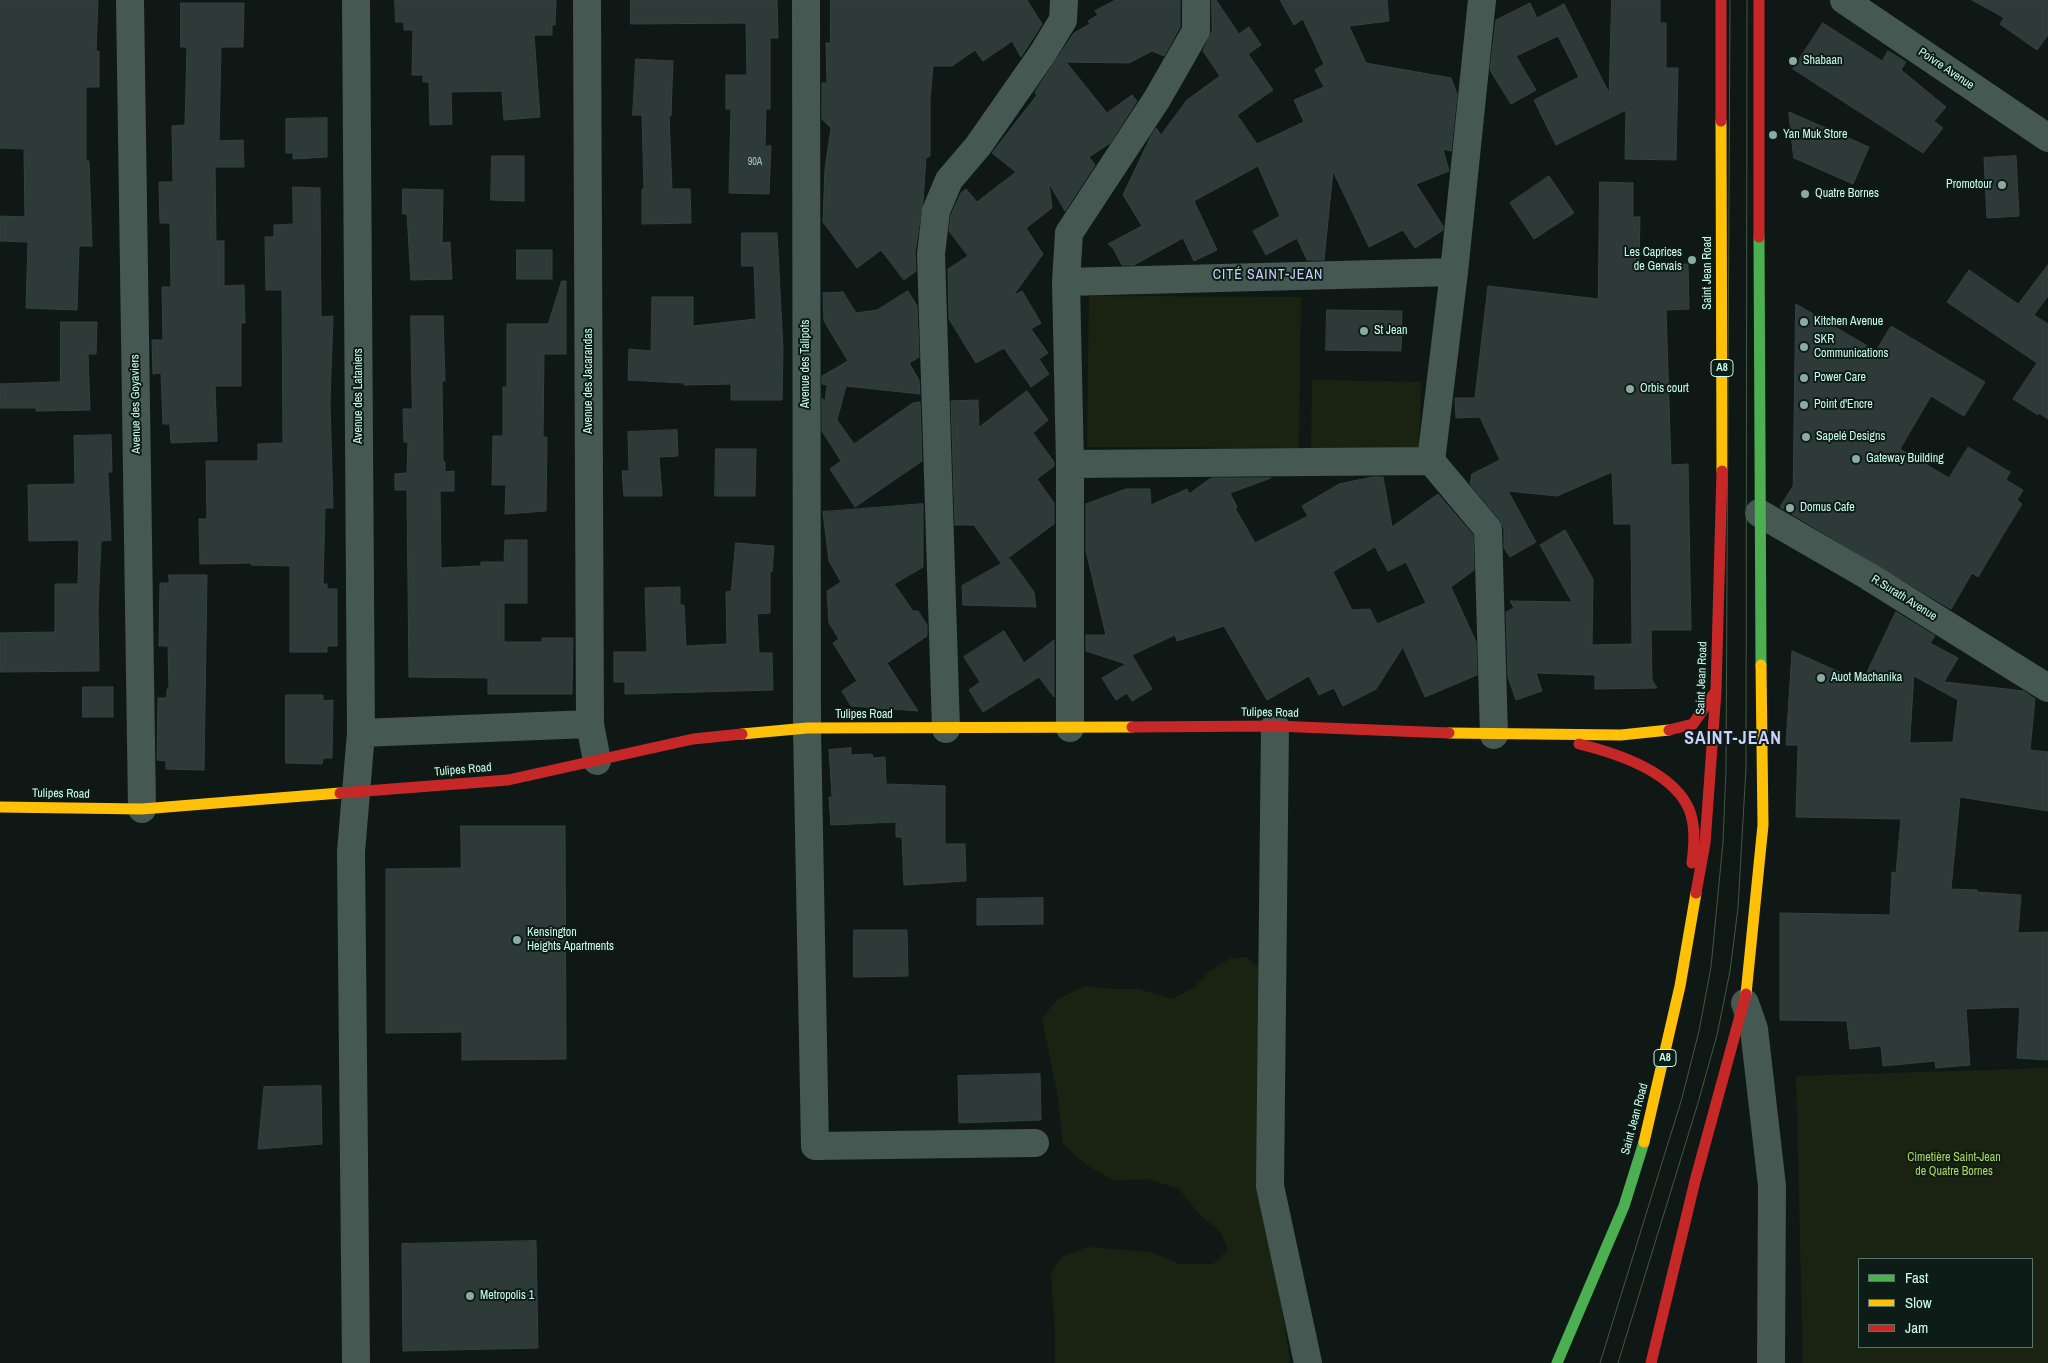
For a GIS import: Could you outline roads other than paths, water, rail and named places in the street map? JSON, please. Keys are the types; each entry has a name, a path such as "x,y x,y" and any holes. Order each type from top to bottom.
{"main road":[{"name":"Saint Jean Road","path":"1556,1363 1624,1206 1650,1123 1693,917 1704,843 1716,690 1722,502 1721,0"},
{"path":"1651,1363 1695,1181 1745,1003 1763,825 1759,513 1759,0"},
{"name":"Tulipes Road","path":"0,807 142,809 508,780 693,739 807,728 946,729 1275,726 1523,736 1621,734 1678,729 1692,724 1716,690"},
{"path":"1523,736 1605,751 1629,759 1671,785 1688,808 1695,835 1690,889 1693,917"},
{"path":"1665,1309 1667,1345"}],"street":[{"name":"Avenue des Goyaviers","path":"130,0 142,809"},
{"name":"Avenue des Lataniers","path":"356,0 361,732 351,852 356,1363"},
{"name":"Avenue des Jacarandas","path":"587,0 590,724 597,761"},
{"name":"Avenue des Talipots","path":"806,0 807,728 815,1146 1035,1143"},
{"path":"946,729 931,254 936,210 949,180 978,146 1043,53 1063,20 1064,0"},
{"path":"1070,728 1070,464 1066,282 1069,233 1157,99 1196,31 1196,0"},
{"path":"1482,0 1454,272 1431,462 1488,528 1494,735"},
{"name":"Poivre Avenue","path":"1844,0 2048,138"},
{"path":"1066,282 1454,272"},
{"path":"1070,464 1431,462"},
{"name":"R.Surath Avenue","path":"1759,513 1868,576 2048,688"},
{"path":"361,732 590,724"},
{"path":"1275,726 1270,1186 1308,1363"},
{"path":"1745,1003 1754,1029 1772,1186 1771,1363"}],"tram line":[{"path":"1600,1363 1682,1098 1699,1031 1711,967 1723,842 1726,769 1730,0"},
{"path":"1618,1363 1717,1035 1730,971 1738,908 1746,768 1747,0"}],"place":[{"name":"Shabaan","path":"1793,61"},
{"name":"Yan Muk Store","path":"1773,135"},
{"name":"Promotour","path":"2002,185"},
{"name":"Quatre Bornes","path":"1805,194"},
{"name":"Les Caprices de Gervais","path":"1692,260"},
{"name":"Kitchen Avenue","path":"1804,322"},
{"name":"St Jean","path":"1364,331"},
{"name":"SKR Communications","path":"1804,347"},
{"name":"Power Care","path":"1804,378"},
{"name":"Orbis court","path":"1630,389"},
{"name":"Point d'Encre","path":"1804,405"},
{"name":"Sapelé Designs","path":"1806,437"},
{"name":"Gateway Building","path":"1856,459"},
{"name":"Domus Cafe","path":"1790,508"},
{"name":"Auot Machanika","path":"1821,678"},
{"name":"Kensington Heights Apartments","path":"517,940"},
{"name":"Metropolis 1","path":"470,1296"}],"district":[{"name":"CITÉ SAINT-JEAN","path":"1268,275"},
{"name":"SAINT-JEAN","path":"1733,739"}],"park label":[{"name":"Cimetière Saint-Jean de Quatre Bornes","path":"1954,1165"}]}
